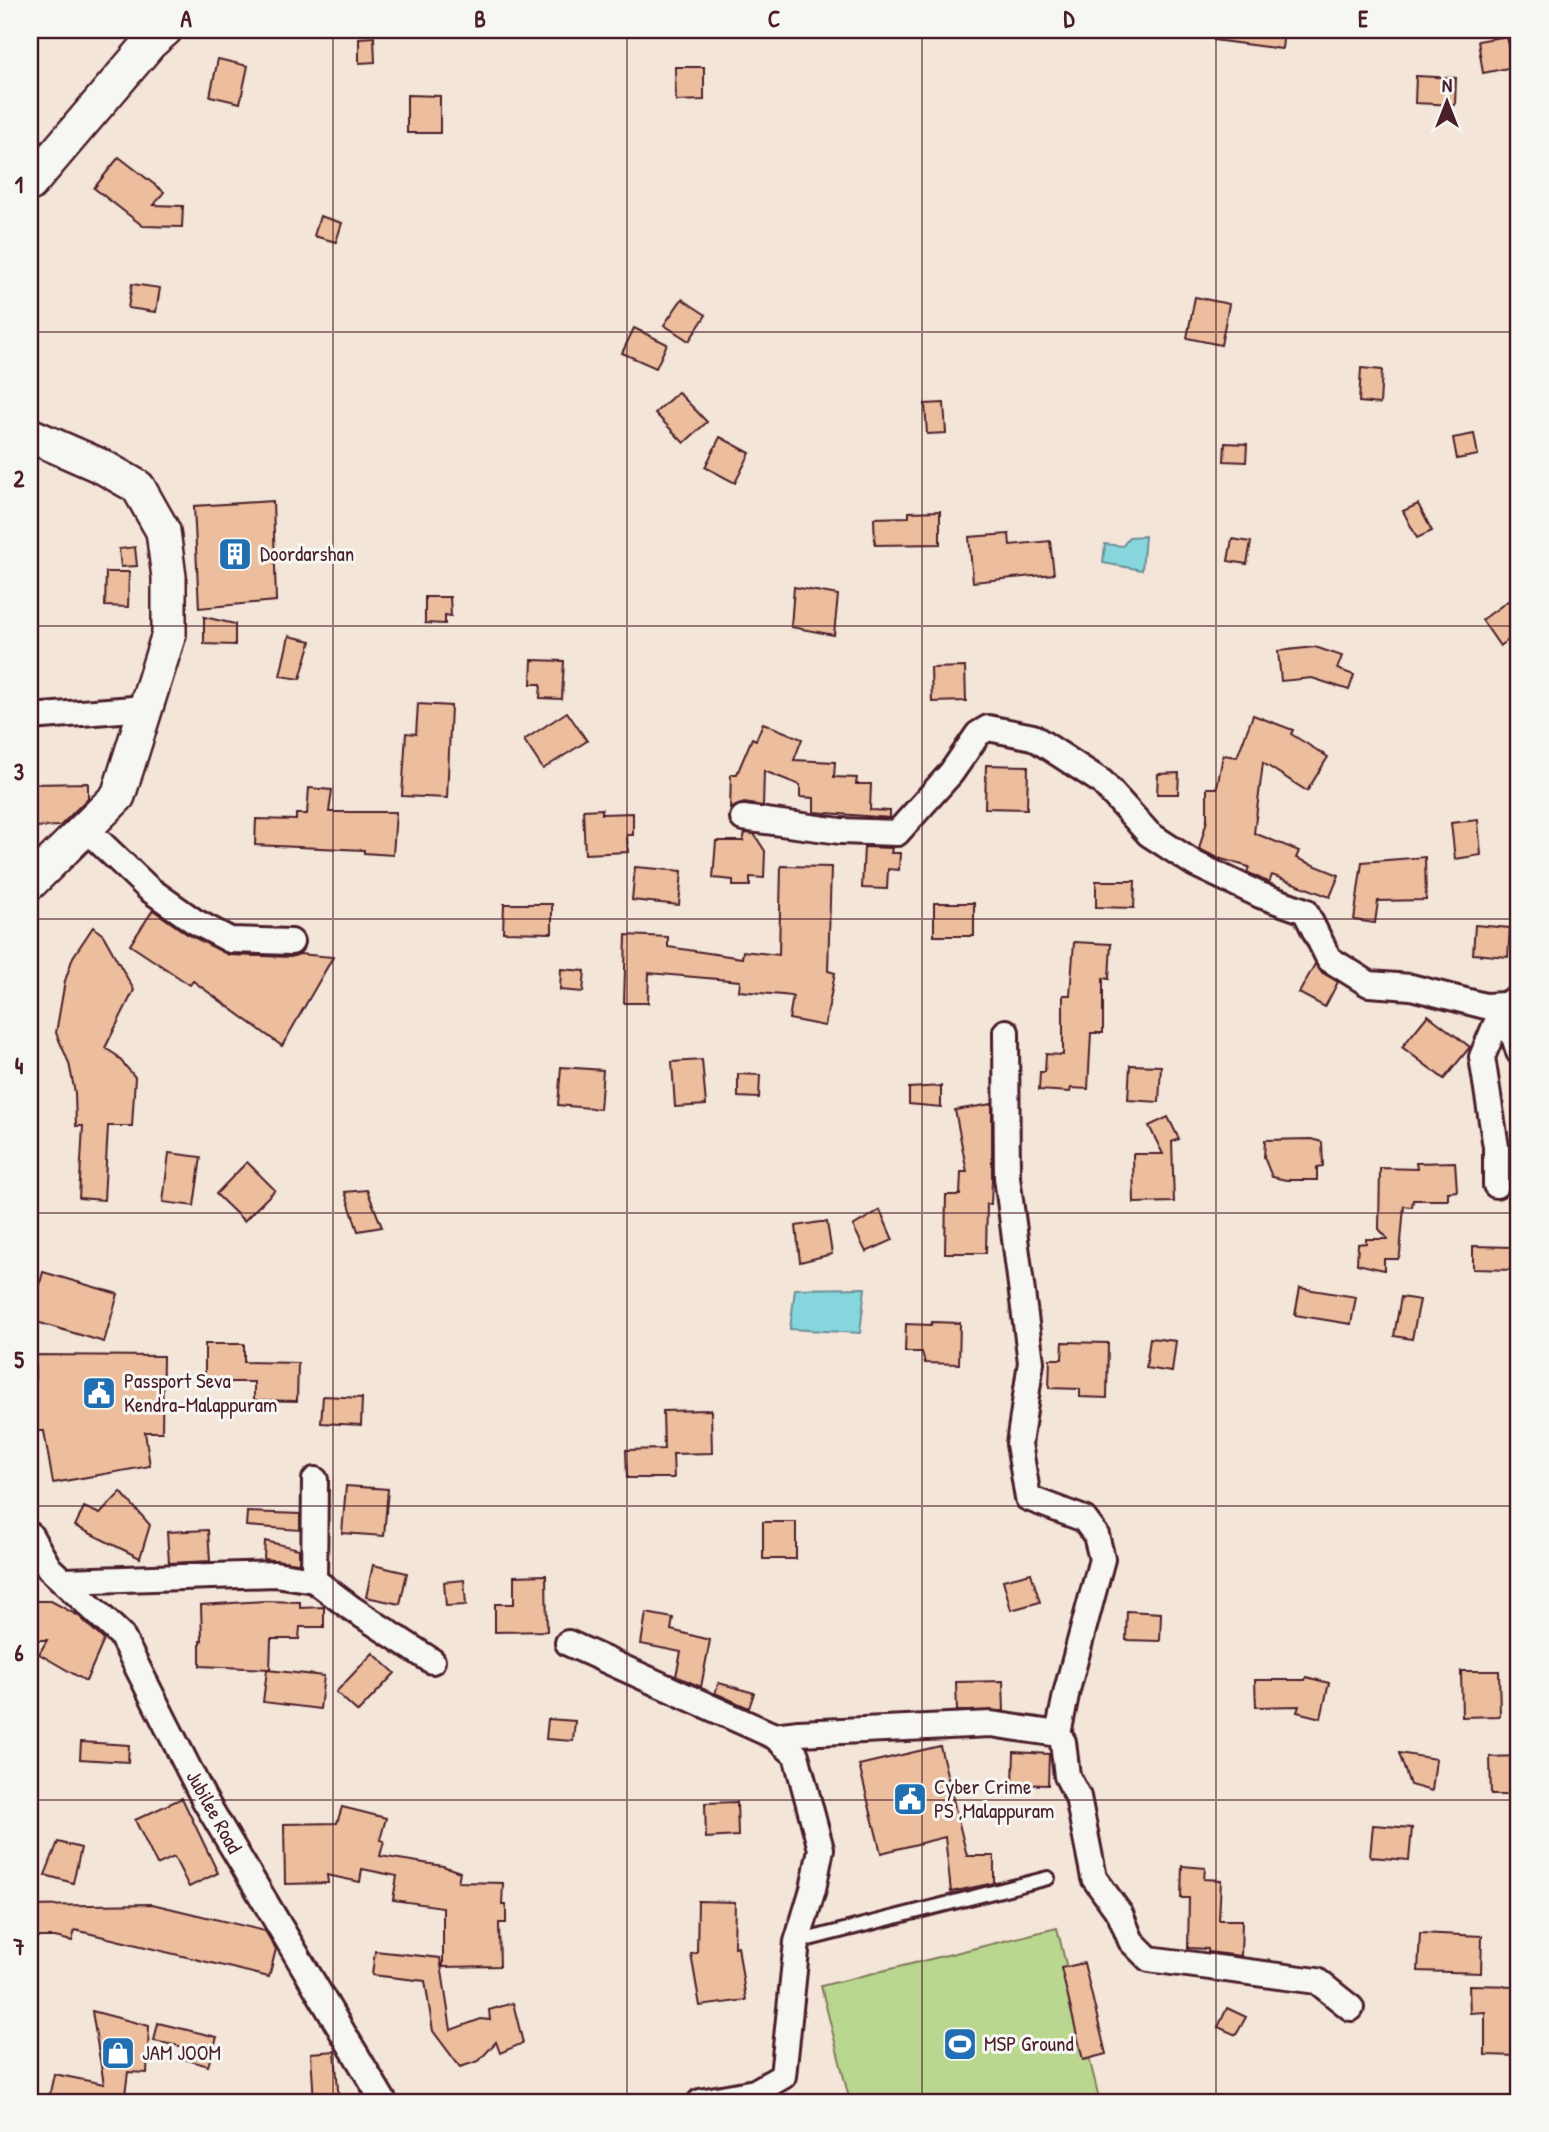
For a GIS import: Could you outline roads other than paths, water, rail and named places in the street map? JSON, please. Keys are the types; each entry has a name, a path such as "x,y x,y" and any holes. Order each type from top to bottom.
{"main road":[{"path":"30,184 164,30"},
{"path":"30,435 103,467 138,487 163,531 169,577 169,634 118,796 30,883"}],"street":[{"path":"30,717 146,708"},
{"path":"743,818 840,831 897,833 951,773 978,734 988,728 1033,737 1102,782 1149,834 1195,864 1260,895 1305,911 1329,958 1369,985 1411,987 1485,1006 1511,1001"},
{"path":"85,828 149,889 194,921 230,940 291,942"},
{"path":"1511,1001 1519,1052"},
{"path":"1496,1185 1496,1147 1482,1057 1511,1001"},
{"path":"1006,1032 1007,1177 1031,1362 1018,1444 1024,1485 1028,1498 1084,1519 1096,1535 1101,1559 1058,1734 1063,1742 1067,1776 1078,1797 1094,1878 1120,1914 1130,1941 1149,1959 1317,1981 1351,2007"},
{"path":"314,1580 315,1480"},
{"name":"Jubilee Road","path":"30,1535 49,1568 121,1635 204,1799 384,2102"},
{"path":"64,1581 275,1574 314,1580 351,1608 432,1661"},
{"path":"568,1643 774,1736 796,1755 821,1849 813,1889 797,1942 783,2076 755,2092 700,2102"},
{"path":"774,1736 991,1724 1058,1734"}],"lane":[{"path":"797,1942 1048,1878"}],"water":[{"path":"1145,536 1142,570 1103,563 1105,544 1123,546 1129,537"},
{"path":"865,1288 860,1333 790,1329 795,1289"}],"place":[{"name":"Doordarshan","path":"235,554"},
{"name":"Passport Seva Kendra-Malappuram","path":"99,1393"},
{"name":"Cyber Crime PS ,Malappuram","path":"910,1799"},
{"name":"MSP Ground","path":"960,2044"},
{"name":"JAM JOOM","path":"118,2053"}]}
